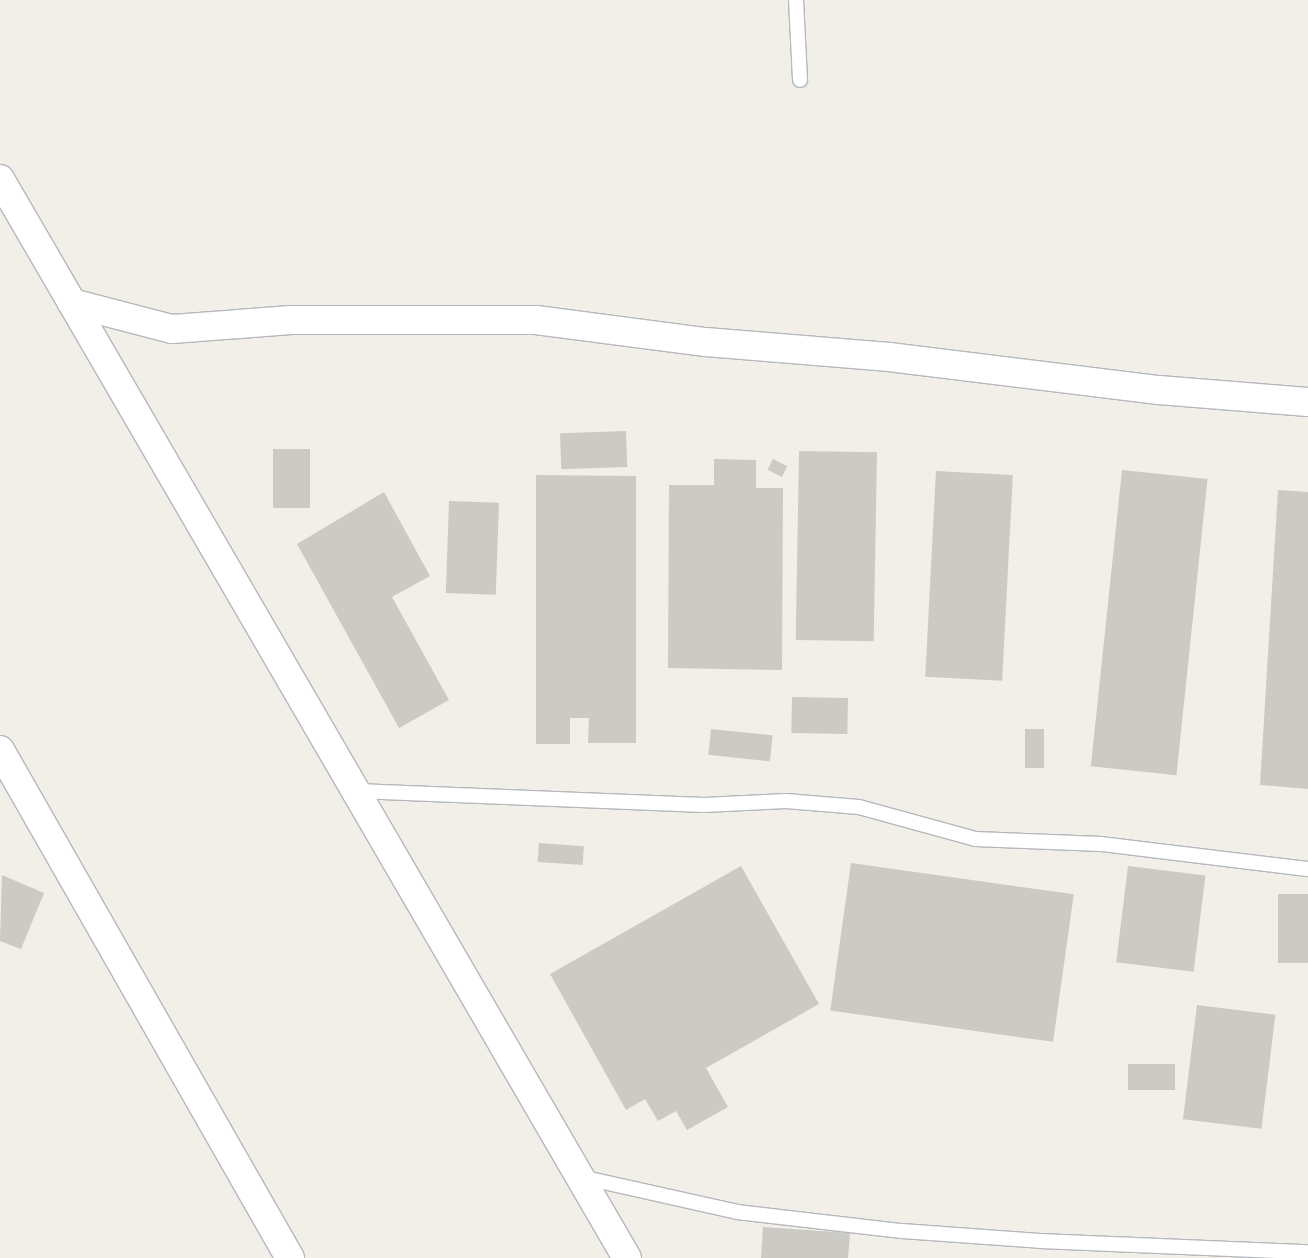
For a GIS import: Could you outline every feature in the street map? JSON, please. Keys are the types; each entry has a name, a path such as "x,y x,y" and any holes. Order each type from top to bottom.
{"street":[{"path":"0,179 627,1258"},
{"path":"72,303 172,328 291,320 536,320 706,342 889,357 1159,390 1308,402"},
{"path":"0,750 290,1258"}],"lane":[{"path":"796,0 800,80"},
{"path":"357,791 704,805 786,801 867,809 975,839 1101,844 1308,869"},
{"path":"581,1177 737,1212 902,1231 1040,1241 1308,1252"}],"building":[{"path":"626,431 627,467 561,469 560,433"},
{"path":"273,449 310,449 310,508 273,508"},
{"path":"799,451 877,452 874,641 796,640"},
{"path":"714,459 756,460 756,488 783,488 782,670 668,668 669,485 714,485"},
{"path":"773,459 787,466 782,477 768,470"},
{"path":"1122,470 1208,479 1176,775 1091,766"},
{"path":"936,471 1013,475 1002,681 925,677"},
{"path":"536,475 636,476 636,743 588,743 589,718 570,718 570,744 536,744"},
{"path":"1278,490 1308,492 1308,789 1260,785"},
{"path":"384,492 430,576 392,597 449,700 399,728 297,544"},
{"path":"449,501 499,503 496,595 446,593"},
{"path":"792,697 848,698 847,734 791,733"},
{"path":"711,729 773,735 770,761 708,755"},
{"path":"1025,729 1044,729 1044,768 1025,768"},
{"path":"539,843 584,846 583,865 538,862"},
{"path":"851,863 1074,894 1053,1042 830,1011"},
{"path":"741,866 819,1004 706,1068 728,1107 687,1130 676,1111 658,1121 645,1099 626,1110 550,974"},
{"path":"1128,866 1205,876 1194,972 1116,962"},
{"path":"2,875 44,893 21,949 0,941"},
{"path":"1278,894 1308,894 1308,963 1278,963"},
{"path":"1197,1005 1275,1015 1261,1129 1183,1119"},
{"path":"1128,1064 1175,1064 1175,1090 1128,1090"},
{"path":"763,1227 850,1233 848,1258 761,1258"}]}
